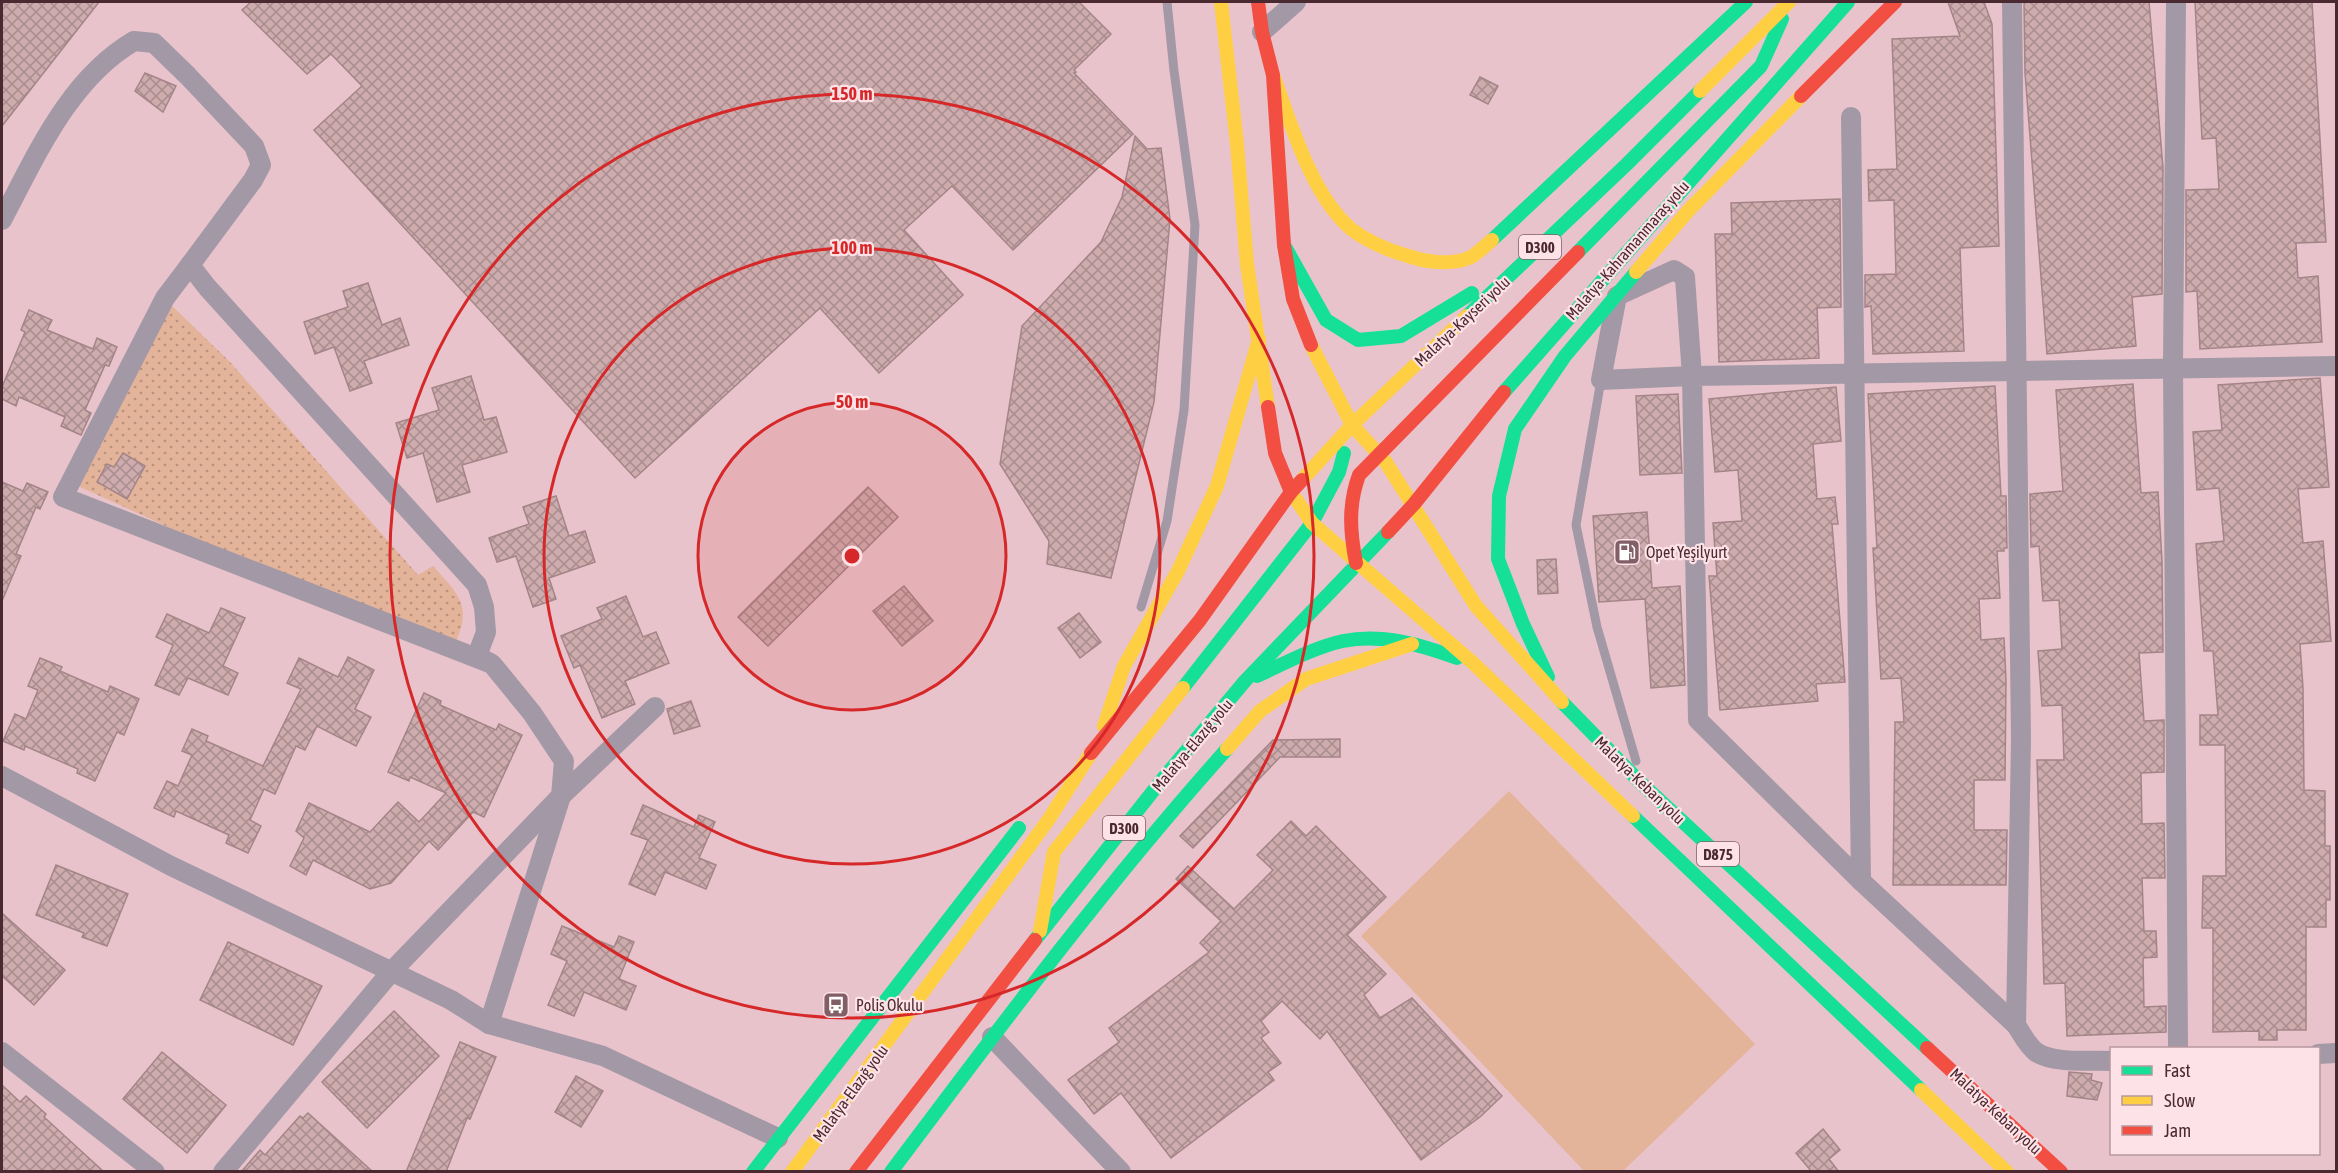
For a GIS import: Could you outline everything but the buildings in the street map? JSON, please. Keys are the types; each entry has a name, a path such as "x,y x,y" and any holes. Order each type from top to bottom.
{"main road":[{"name":"Malatya-Keban yolu","path":"1221,2 1237,144 1247,264 1275,453 1291,492 1312,523 1473,663 2007,1172"},
{"path":"1258,2 1262,32 1273,75 1310,172 1325,198 1350,228 1383,249 1420,260 1444,262 1470,257 1499,235 1746,2"},
{"path":"1356,563 1348,519 1351,495 1359,475 1379,454 1396,445 1761,66 1789,2"},
{"name":"Malatya-Kayseri yolu","path":"1291,492 1352,425 1628,164 1789,2"},
{"name":"Malatya-Kahramanmaraş yolu","path":"1414,504 1430,476 1487,415 1525,366 1848,2"},
{"path":"1559,699 1523,624 1498,559 1499,496 1515,429 1565,356 1688,211 1895,2"},
{"name":"Malatya-Keban yolu","path":"1273,75 1284,245 1293,299 1300,318 1311,346 1352,425 1379,454 1414,504 1476,606 1559,699 1642,784 2061,1172"},
{"path":"1284,245 1326,320 1358,340 1401,336 1528,259"},
{"path":"1042,802 1098,743 1124,666 1178,571 1216,486 1259,339"},
{"path":"1487,415 1565,356"},
{"path":"1039,935 1054,852 1285,530 1312,523 1339,472 1352,425"},
{"name":"Malatya-Elazığ yolu","path":"792,1172 1049,819 1098,743 1200,620 1285,530 1291,492"},
{"name":"Malatya-Elazığ yolu","path":"856,1172 1161,781 1245,681 1414,504"},
{"path":"1245,681 1343,641 1377,639 1415,643 1473,663"},
{"path":"891,1172 992,1037 1166,817 1260,711 1306,679 1415,643"},
{"path":"753,1172 1023,824"}],"street":[{"path":"1262,32 1296,2"},
{"path":"2012,2 2021,739 2016,1025"},
{"path":"2176,2 2173,367 2178,1047"},
{"path":"2,220 49,132 100,65 134,41 154,43 254,146 261,165 253,180 165,298 63,497 492,664"},
{"path":"1851,117 1861,881"},
{"path":"190,264 207,287 477,585 486,632 477,656 492,664 532,713 564,761 561,796 489,1024"},
{"path":"2110,1061 2052,1059 2037,1053 2016,1025 1861,881 1698,720 1692,376 1685,277 1674,270 1617,296 1601,380 1692,376 2337,366"},
{"path":"223,1172 391,972 561,796 655,707"},
{"path":"2,776 171,866 451,1000 489,1024 603,1056 778,1138"},
{"path":"992,1037 1121,1172"},
{"path":"2,1052 155,1172"},
{"path":"2320,1054 2337,1053"}],"lane":[{"path":"1124,666 1167,521 1184,410 1195,225 1167,2"},
{"path":"1601,380 1576,525 1597,627 1642,784"}],"shaded area":[{"path":"171,305 230,362 418,575 433,566 450,585 463,610 463,619 455,644 440,651 78,486"},
{"path":"1509,791 1755,1044 1623,1171 1584,1171 1361,936"}],"traffic: fast":[{"path":"1492,240 1746,2"},
{"path":"1504,392 1848,2"},
{"path":"1578,252 1761,66 1782,19"},
{"path":"1467,316 1627,164 1700,91"},
{"path":"1284,245 1326,320 1358,340 1401,336 1472,293"},
{"path":"1548,677 1523,624 1498,559 1499,496 1515,429 1565,356 1636,272"},
{"path":"1183,688 1312,523 1339,472 1344,453"},
{"path":"1035,940 1161,781 1245,681 1388,532"},
{"path":"1257,676 1321,647 1358,639 1387,639 1457,658"},
{"path":"1562,702 1642,784 1927,1048"},
{"path":"891,1172 1096,904 1227,749"},
{"path":"1633,816 1921,1090"},
{"path":"753,1172 1019,828"}],"traffic: slow":[{"path":"1221,2 1237,144 1247,264 1268,407"},
{"path":"1700,91 1789,2"},
{"path":"1273,75 1313,178 1337,215 1357,234 1393,251 1439,262 1464,260 1492,240"},
{"path":"1636,272 1688,211 1801,96"},
{"path":"1302,480 1352,425 1467,316"},
{"path":"1104,726 1124,666 1178,571 1217,486 1259,339"},
{"path":"1311,345 1352,425"},
{"path":"1352,425 1385,461 1476,606 1562,702"},
{"path":"1291,492 1312,523 1473,663 1633,816"},
{"path":"1227,749 1260,711 1306,679 1412,644"},
{"path":"1040,931 1054,852 1183,688"},
{"path":"792,1172 1049,819 1091,753"},
{"path":"1921,1090 2007,1172"}],"traffic: jam":[{"path":"1258,2 1262,32 1273,75 1284,245 1293,299 1311,345"},
{"path":"1801,96 1895,2"},
{"path":"1356,563 1351,519 1353,497 1359,475 1578,252"},
{"path":"1388,532 1414,504 1504,392"},
{"path":"1268,407 1275,453 1291,492"},
{"path":"1091,753 1200,620 1291,492 1302,480"},
{"path":"856,1172 1035,940"},
{"path":"1927,1048 2061,1172"}],"place":[{"name":"Opet Yeşilyurt","path":"1627,552"},
{"name":"Polis Okulu","path":"836,1005"}]}
